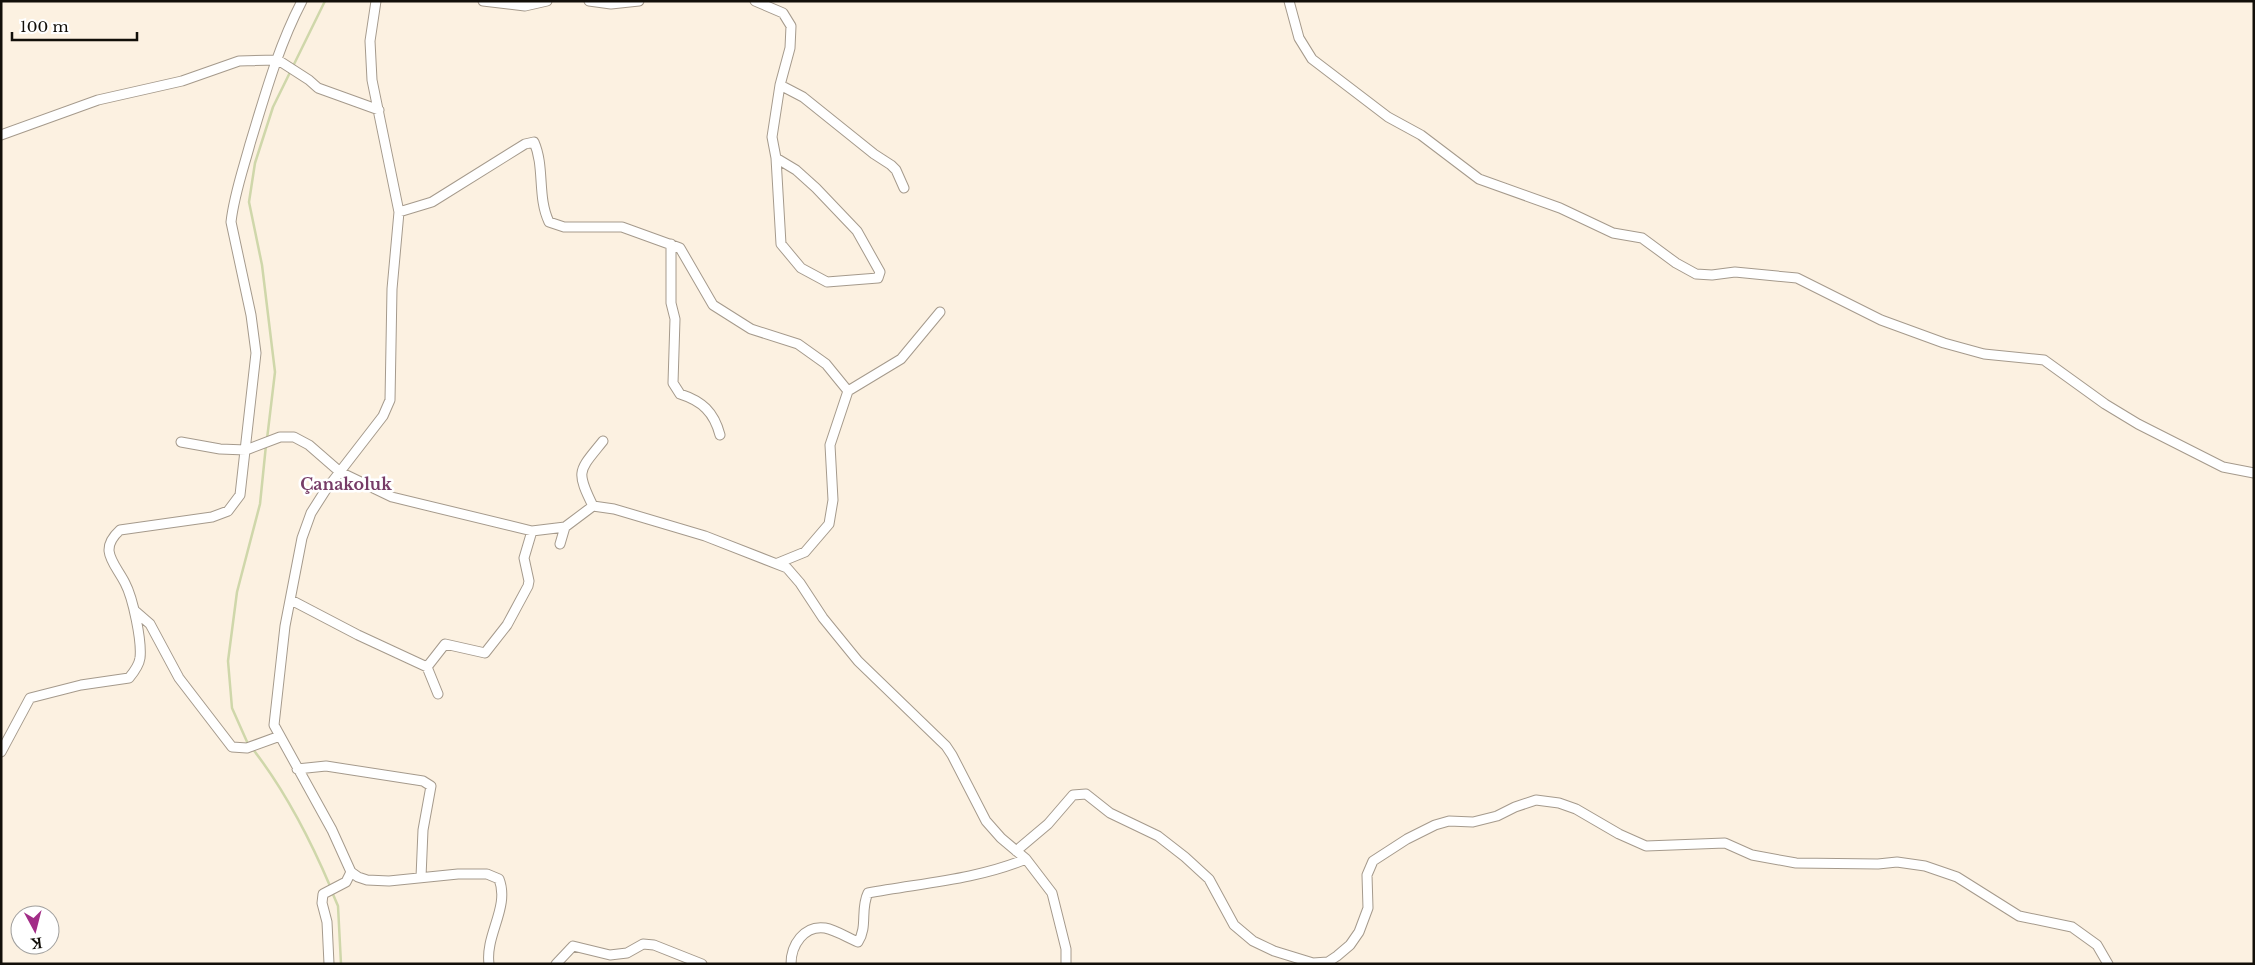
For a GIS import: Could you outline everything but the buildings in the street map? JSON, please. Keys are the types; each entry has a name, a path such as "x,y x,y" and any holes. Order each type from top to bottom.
{"street":[{"path":"1,752 30,698 81,685 129,678 140,658 135,611 125,583 112,565 109,552 111,538 120,530 212,517 228,511 240,495 256,353 251,315 231,222 242,166 265,88 278,60 280,48 302,1"},
{"path":"376,1 370,41 372,80 399,212 392,289 390,400 383,416 311,513 302,538 275,706 274,725 332,830 351,872 367,880 487,874 499,879 503,892 493,931 489,964"},
{"path":"483,1 526,6 547,1"},
{"path":"589,1 639,1"},
{"path":"755,1 783,14 791,26 790,48 780,85 772,137 776,158 781,244 801,268 827,282 878,278 880,272 857,231 816,188 796,170 776,158"},
{"path":"1289,1 1299,38 1312,60 1388,117 1421,136 1479,179 1560,208 1614,233 1642,238 1676,263 1696,274 1712,275 1735,272 1797,278 1881,320 1944,343 1984,354 2044,360 2105,404 2138,424 2223,467 2254,472"},
{"path":"1,136 98,100 182,82 239,61 278,60 318,88 379,110"},
{"path":"780,85 803,97 874,154 891,165 896,170 904,188"},
{"path":"399,212 432,202 525,144 534,142 539,154 544,212 549,222 564,227 622,227 680,248 714,305 751,329 798,344 826,364 848,391"},
{"path":"671,244 670,303 675,319 674,383 680,394 695,398 710,411 720,435"},
{"path":"778,564 805,552 828,524 833,500 830,445 848,391 901,359 940,312"},
{"path":"180,442 220,449 246,450 280,437 294,437 309,445 340,472 392,497 532,531 566,527 593,506 614,509 705,536 787,568 800,582 823,618 876,680 946,746 952,754 986,821 1001,838 1026,859 1052,893 1066,949 1066,964"},
{"path":"593,506 580,478 582,467 604,442"},
{"path":"560,544 566,527"},
{"path":"427,667 445,644 485,653 508,624 528,586 529,581 524,558 532,531"},
{"path":"291,600 358,635 427,667 438,694"},
{"path":"135,611 150,624 179,678 232,747 247,748 280,736"},
{"path":"297,769 326,766 423,781 431,786 423,830 421,877"},
{"path":"1016,851 1048,824 1073,795 1086,794 1110,813 1158,836 1185,857 1209,879 1234,925 1253,941 1274,951 1314,963 1328,962 1350,945 1359,932 1368,908 1367,875 1373,861 1407,839 1435,825 1450,821 1473,822 1497,816 1536,800 1560,803 1576,809 1619,834 1646,846 1725,843 1752,855 1796,863 1870,864 1897,862 1925,866 1957,877 2018,916 2072,926 2097,945 2108,964"},
{"path":"791,964 796,941 808,930 824,928 858,942 864,934 864,902 868,893 974,876 1001,869 1026,859"},
{"path":"329,964 327,922 322,904 323,894 346,882 351,872"},
{"path":"556,964 573,946 610,955 627,953 643,944 654,946 702,964"}],"waterway":[{"path":"267,439 275,372 262,265 249,202 255,163 273,107 325,1"},
{"path":"248,744 232,708 228,661 237,592 260,504 266,445"},
{"path":"252,748 275,780 296,815 330,886"},
{"path":"332,892 338,906 341,964"}],"district":[{"name":"Çanakoluk","path":"346,484"}]}
